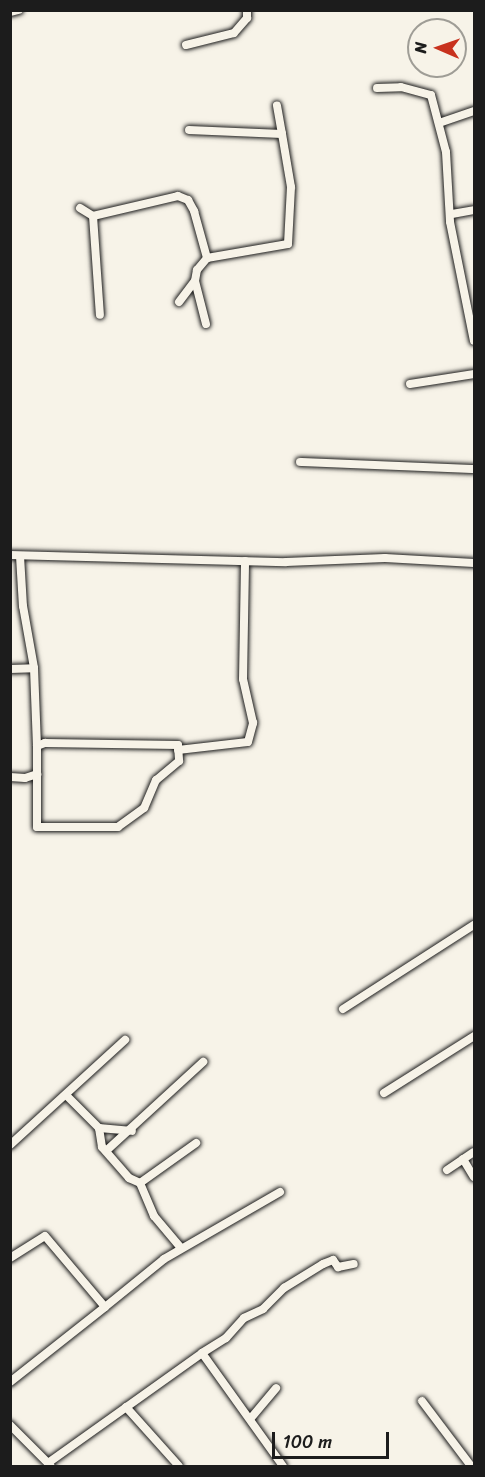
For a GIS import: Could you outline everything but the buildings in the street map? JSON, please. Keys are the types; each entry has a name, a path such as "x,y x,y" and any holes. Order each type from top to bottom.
{"street":[{"path":"10,12 19,10"},
{"path":"186,45 234,33 247,18 247,10"},
{"path":"377,88 401,87 431,95 439,123 452,214 450,222 474,341"},
{"path":"206,324 195,281 197,270 207,258 288,244 292,232 291,187 278,105"},
{"path":"439,123 474,111"},
{"path":"189,130 282,134"},
{"path":"80,208 93,216 178,196 188,200 194,211 207,258"},
{"path":"452,214 474,210"},
{"path":"93,216 100,315"},
{"path":"179,302 195,281"},
{"path":"470,327 474,314"},
{"path":"410,384 474,374"},
{"path":"300,462 474,469"},
{"path":"10,555 245,561 385,558 474,564"},
{"path":"20,556 23,606 34,668 37,826 118,827 144,808 156,780 179,761 178,745 45,743 37,746"},
{"path":"178,750 248,742 253,723 243,679 245,561"},
{"path":"10,669 34,668"},
{"path":"10,777 25,778 37,774"},
{"path":"343,1009 474,924"},
{"path":"384,1093 474,1036"},
{"path":"10,1146 124,1040"},
{"path":"106,1152 132,1131 202,1062"},
{"path":"66,1095 99,1128 106,1152 129,1178 140,1183 153,1216 181,1248"},
{"path":"99,1128 132,1131"},
{"path":"140,1183 196,1143"},
{"path":"447,1170 474,1152"},
{"path":"463,1159 474,1177"},
{"path":"10,1382 105,1307 140,1276 181,1248 220,1230 280,1192"},
{"path":"10,1258 45,1236 105,1307"},
{"path":"10,1425 50,1465 126,1407 226,1338 244,1318 263,1309 284,1288 333,1260 338,1267 354,1264"},
{"path":"202,1353 283,1467"},
{"path":"250,1418 276,1388"},
{"path":"422,1401 471,1467"},
{"path":"126,1407 179,1467"}]}
